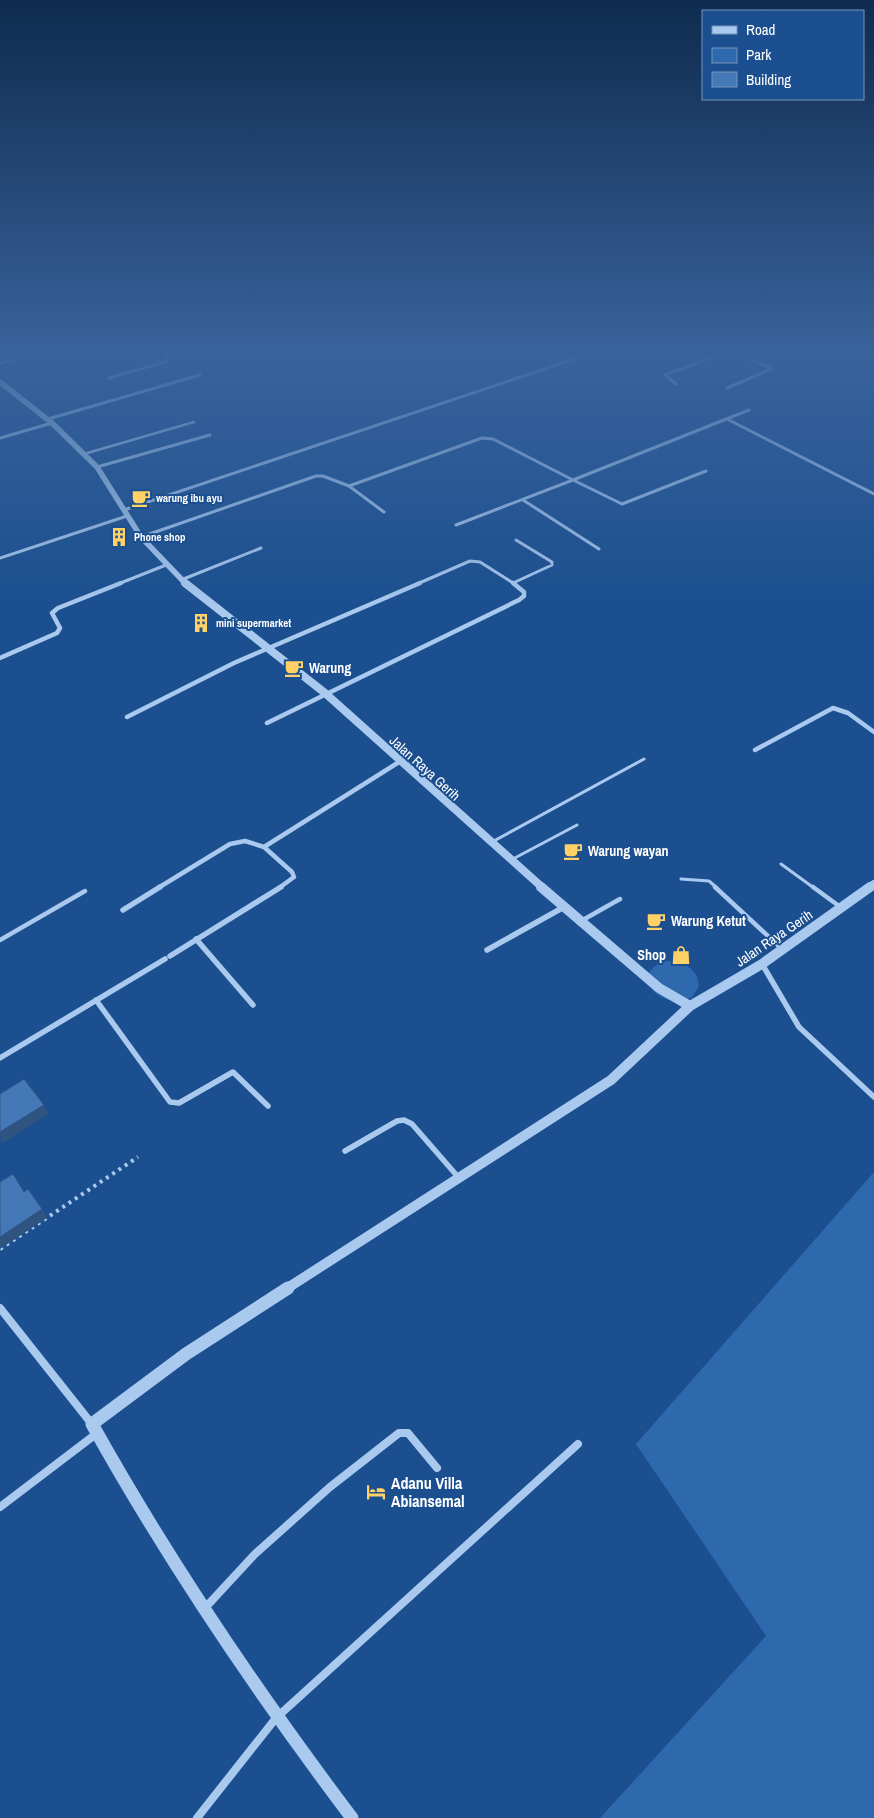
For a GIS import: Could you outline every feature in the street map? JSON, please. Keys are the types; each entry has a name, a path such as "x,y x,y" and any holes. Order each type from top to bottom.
{"street":[{"name":"Jalan Raya Gerih","path":"67,438 97,467 141,536 181,580 325,693 490,843 659,988 690,1006 762,964 874,884"},
{"path":"97,467 200,438"},
{"path":"0,558 344,438"},
{"path":"349,486 487,438 622,504 706,471"},
{"path":"456,525 679,438"},
{"path":"764,438 874,494"},
{"path":"141,536 316,476 323,476 349,486 384,512"},
{"path":"523,500 599,549"},
{"path":"513,583 552,565 552,562 516,540"},
{"path":"181,580 261,548"},
{"path":"127,717 268,648 470,561 480,562 524,592 524,596 519,600 266,723"},
{"path":"0,658 57,633 60,628 52,613 58,608 166,565"},
{"path":"755,750 833,708 848,712 874,732"},
{"path":"264,847 399,762"},
{"path":"0,1058 290,882 294,877 292,872 264,847 245,841 230,844 123,910"},
{"path":"487,950 565,907"},
{"path":"196,939 253,1005"},
{"path":"762,964 799,1027 874,1097"},
{"path":"96,1000 170,1102 178,1103 233,1072 268,1106"},
{"path":"0,1507 186,1354 611,1080 680,1013 690,1006"},
{"path":"345,1152 397,1121 404,1120 412,1124 459,1179"},
{"path":"0,1308 94,1429 202,1611 276,1718 352,1818"},
{"path":"202,1611 270,1540 330,1487 399,1433 408,1433 438,1468"},
{"path":"197,1818 276,1718 578,1444"}],"lane":[{"path":"84,454 140,438"},
{"path":"490,843 644,759"},
{"path":"510,860 577,825"},
{"path":"781,864 841,907"},
{"path":"681,879 709,881 782,950"},
{"path":"0,940 85,892"},
{"path":"581,921 620,899"}],"path":[{"path":"0,1249 138,1157"}],"green space":[{"path":"666,961 684,964 696,974 699,986 692,997 680,1001 669,1000 659,996 652,990 649,974 655,966"},
{"path":"874,1172 874,1818 600,1818 766,1636 636,1444"}],"building":[{"path":"24,1079 44,1105 0,1132 0,1094"},
{"path":"13,1174 24,1192 28,1189 42,1209 0,1237 0,1182"}],"place":[{"name":"warung ibu ayu","path":"141,498"},
{"name":"Phone shop","path":"119,537"},
{"name":"mini supermarket","path":"201,623"},
{"name":"Warung","path":"294,668"},
{"name":"Warung wayan","path":"573,851"},
{"name":"Warung Ketut","path":"656,921"},
{"name":"Shop","path":"681,955"},
{"name":"Adanu Villa Abiansemal","path":"376,1492"}]}
